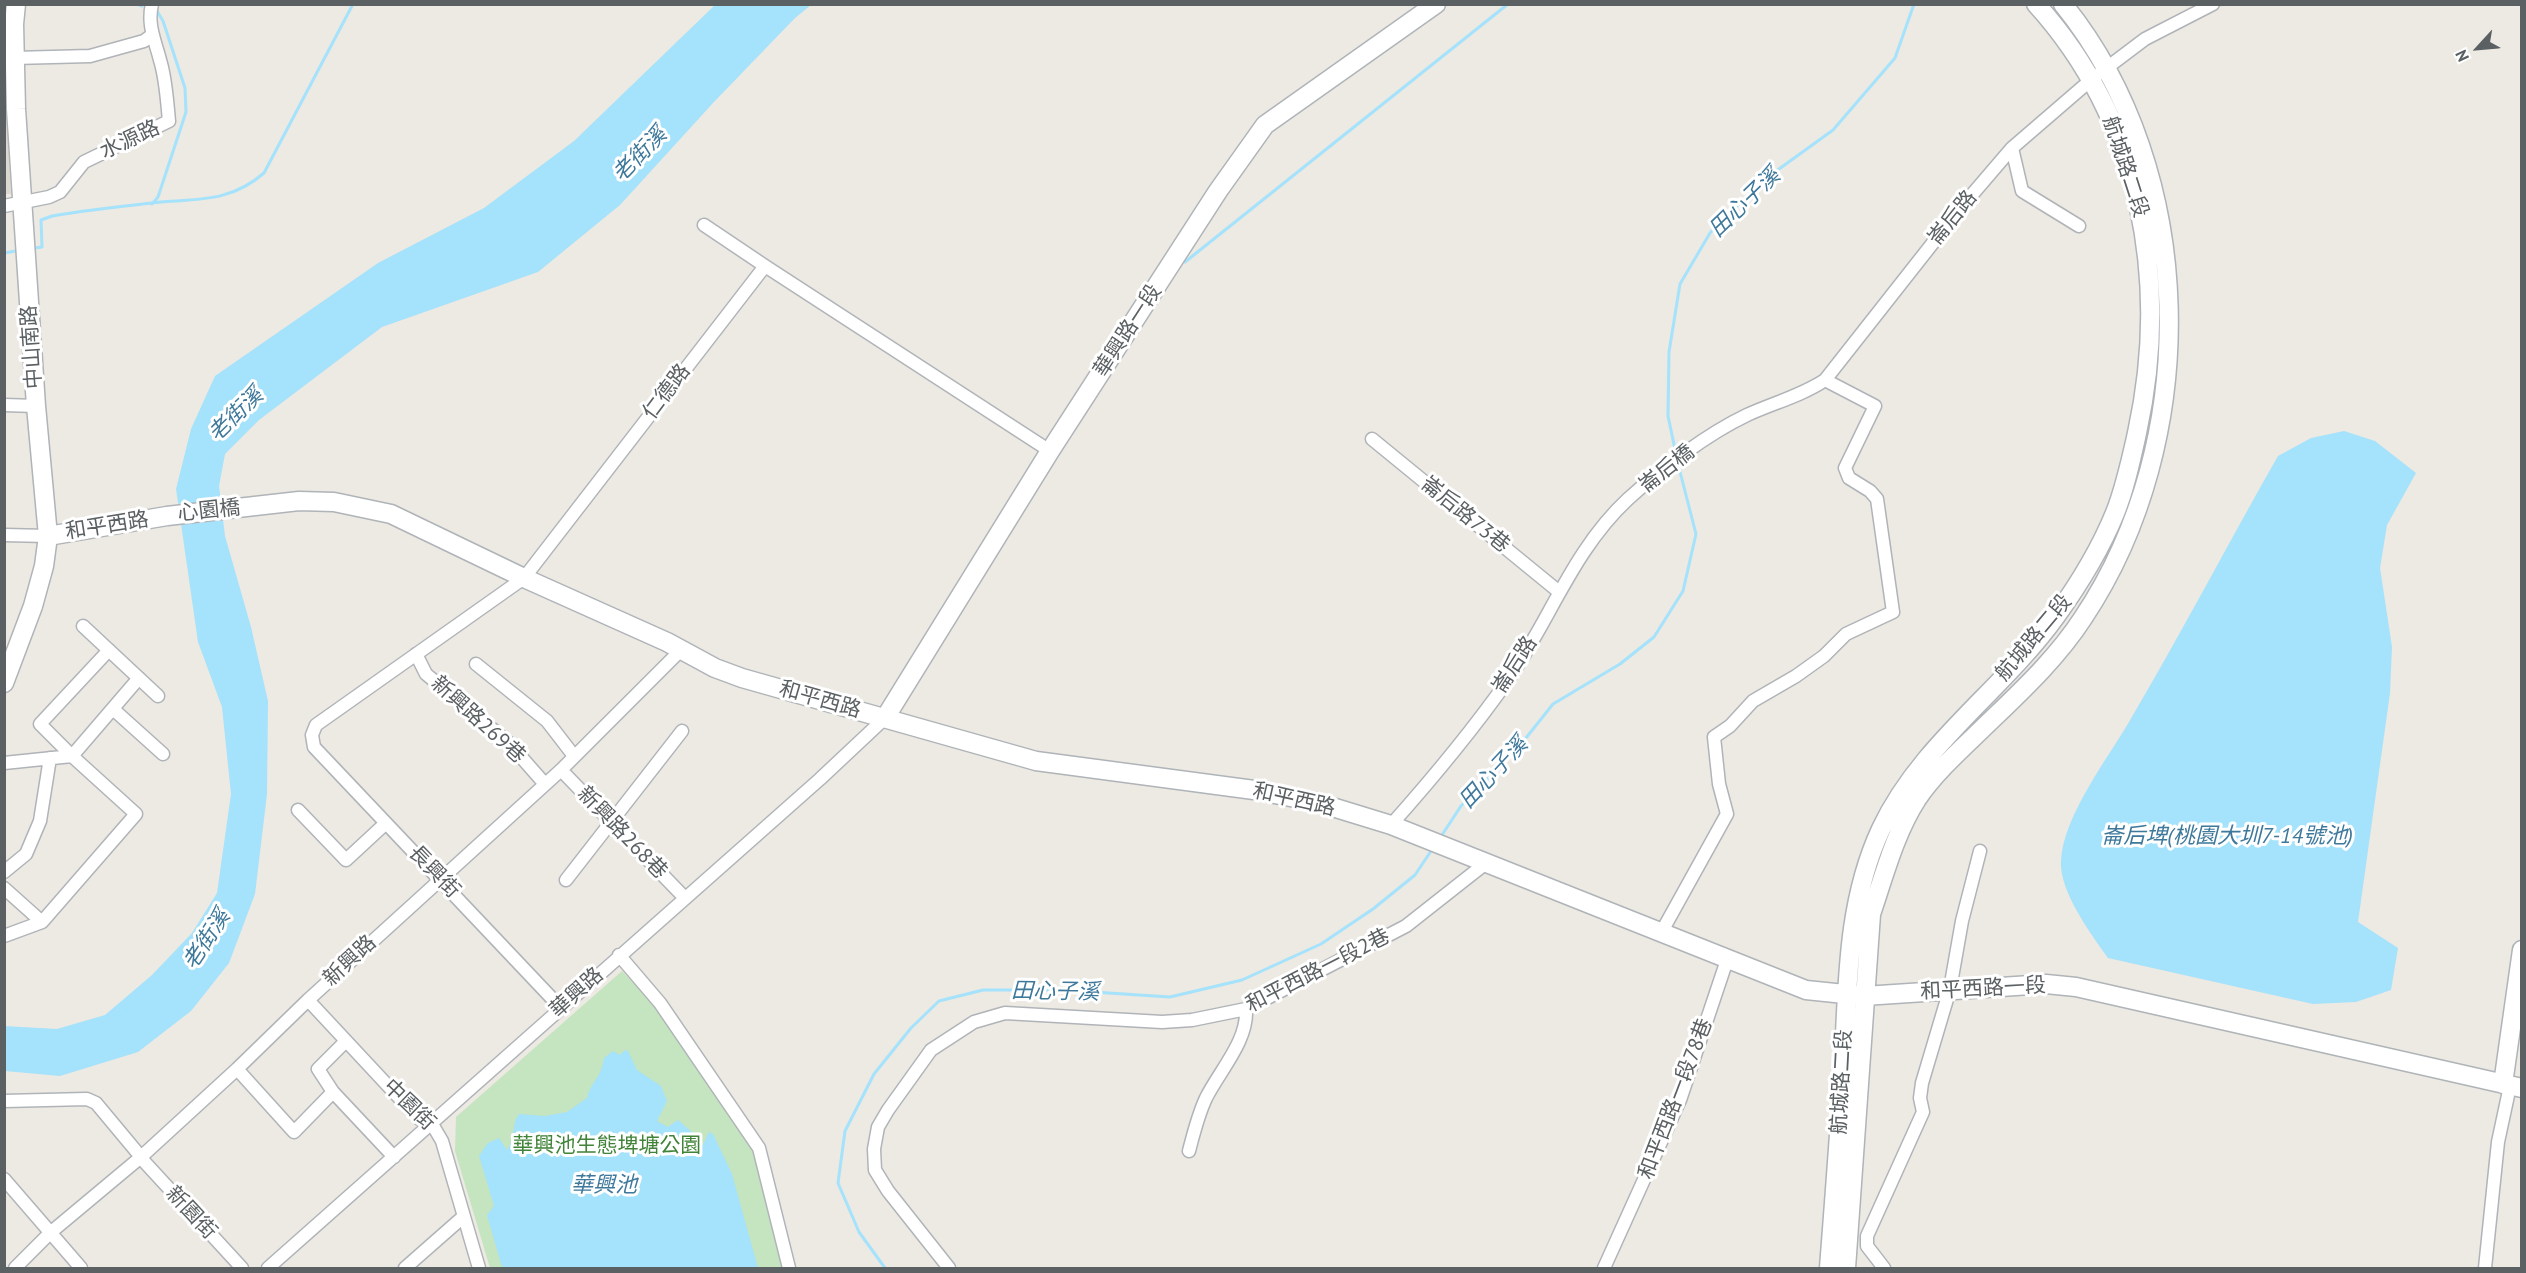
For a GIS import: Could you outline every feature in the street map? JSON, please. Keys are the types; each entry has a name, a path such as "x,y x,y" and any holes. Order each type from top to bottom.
{"street":[{"name":"中山南路","path":"4,683 33,606 44,566 48,536 36,406 14,58 16,4"},
{"name":"水源路","path":"24,203 60,192 84,162 169,121 161,61 152,35 149,15 152,4"},
{"name":"華興路一段","path":"885,718 1050,451 1218,191 1265,125 1436,4"},
{"name":"航城路二段","path":"1846,1269 1856,995 1853,919 1880,831 1895,802 1920,766 2030,648 2055,617 2098,551 2116,512 2130,466 2148,385 2151,325 2146,233 2130,168 2112,119 2092,79 2036,4"},
{"name":"航城路二段","path":"1829,1269 1856,995 1871,914 1888,862 1917,800 1951,759 2051,662 2084,617 2115,564 2138,502 2160,426 2169,356 2169,309 2164,239 2152,183 2135,132 2107,68 2063,4"},
{"name":"崙后路","path":"1706,439 1746,416 1809,390 1825,380 1958,211 2012,148 2092,79 2145,39 2213,4"},
{"path":"14,58 90,56 144,41 152,35"},
{"path":"2012,148 2022,191 2079,226"},
{"path":"4,206 24,203"},
{"path":"704,225 1050,451"},
{"name":"仁德路","path":"312,735 316,725 524,578 765,266"},
{"path":"1661,933 1727,814 1719,784 1714,737 1730,726 1753,701 1796,676 1824,656 1846,634 1893,612 1877,499 1870,491 1849,478 1845,468 1875,406 1825,380"},
{"path":"4,405 36,406"},
{"name":"崙后路73巷","path":"1372,439 1558,591"},
{"name":"崙后橋","path":"1629,499 1706,439"},
{"name":"崙后路","path":"1390,825 1420,792 1508,679 1558,591 1605,523 1629,499"},
{"name":"和平西路","path":"252,506 299,501 334,502 391,514 742,678 1036,761 1254,790 1316,802 1390,825 1460,853"},
{"name":"心園橋","path":"167,516 252,506"},
{"name":"和平西路","path":"48,536 167,516"},
{"path":"4,535 48,536"},
{"path":"83,626 158,696"},
{"path":"4,936 42,922 136,814 40,724 109,650"},
{"name":"新興路","path":"15,1269 50,1233 140,1157 440,878 561,770 681,650"},
{"name":"新興路269巷","path":"416,654 426,674 508,742 544,783"},
{"path":"476,664 547,721 574,756"},
{"path":"4,763 72,756 139,678"},
{"path":"113,709 163,754"},
{"name":"華興路","path":"268,1269 684,897 820,779 885,718"},
{"path":"566,880 682,731"},
{"name":"長興街","path":"312,735 314,747 561,1008"},
{"path":"4,872 27,854 40,821 50,758"},
{"name":"新興路268巷","path":"561,770 684,897"},
{"path":"298,810 346,860 386,823"},
{"path":"1884,1269 1867,1246 1867,1236 1923,1112 1920,1098 1922,1083 1949,990 1962,921 1980,851"},
{"name":"和平西路一段","path":"1460,853 1806,990 1856,995 2046,984 2076,987 2512,1086"},
{"name":"和平西路一段2巷","path":"949,1269 888,1191 875,1170 874,1149 878,1127 931,1050 974,1022 1005,1013 1162,1022 1192,1020 1246,1010 1406,926 1486,863"},
{"path":"4,888 42,922"},
{"path":"2485,1269 2498,1142 2512,1086 2522,951"},
{"path":"619,955 660,1003 759,1148 789,1269"},
{"name":"和平西路一段78巷","path":"1604,1269 1680,1100 1727,960"},
{"name":"中園街","path":"308,1000 418,1118 432,1124 442,1141 479,1269"},
{"path":"1189,1151 1199,1114 1230,1059 1247,1021 1246,1010"},
{"path":"346,1041 318,1070 333,1092 394,1157"},
{"path":"237,1069 294,1132 333,1092"},
{"name":"新園街","path":"4,1101 87,1099 96,1103 140,1157 242,1269"},
{"path":"4,1179 81,1269"},
{"path":"405,1269 463,1217"}],"shaded area":[{"path":"5,89 11,194 4,194"}],"green space":[{"name":"華興池","path":"622,971 660,1011 745,1136 759,1163 786,1268 490,1268 455,1151 456,1117"}],"water":[{"name":"老街溪","path":"715,5 811,5 795,18 713,103 620,205 538,272 382,327 259,420 225,454 219,486 225,536 251,627 268,701 267,794 255,894 229,963 191,1011 138,1052 60,1076 5,1071 4,1026 57,1029 105,1015 152,975 192,933 217,893 231,794 222,707 198,642 176,489 191,429 215,376 378,263 484,208 574,141"},
{"name":"崙后埤(桃園大圳7-14號池)","path":"2344,431 2375,441 2416,473 2387,525 2380,568 2392,647 2390,693 2358,922 2398,948 2391,990 2356,1002 2313,1004 2108,958 2077,912 2065,885 2061,861 2070,825 2089,786 2152,683 2278,456 2311,438"},
{"name":"華興池","path":"625,1050 628,1051 637,1070 661,1086 667,1101 657,1121 668,1127 678,1120 693,1133 693,1141 703,1145 709,1132 713,1134 732,1174 758,1268 504,1268 501,1264 487,1215 494,1206 479,1156 488,1143 499,1138 507,1150 512,1141 515,1122 519,1114 545,1116 567,1112 587,1098 601,1071 604,1058 613,1051 620,1055"}],"waterway":[{"path":"137,4 142,6"},
{"path":"35,248 42,247 41,220 52,216 216,197 240,189 264,173 353,4"},
{"path":"1185,262 1508,4"},
{"name":"田心子溪","path":"1676,454 1668,416 1669,352 1680,284 1710,233 1761,182 1833,130 1895,58 1914,4"},
{"path":"152,204 158,197 186,112 185,88 163,21 157,11"},
{"path":"4,253 16,251"},
{"name":"田心子溪","path":"1440,838 1461,806 1518,748 1553,704 1620,664 1654,637 1683,591 1696,534 1678,464"},
{"name":"田心子溪","path":"885,1268 859,1232 838,1183 845,1131 874,1074 911,1028 939,1001 983,990 1062,990 1170,997 1242,980 1321,944 1373,909 1415,875 1433,848"}],"park label":[{"name":"華興池生態埤塘公園","path":"607,1146"}]}
